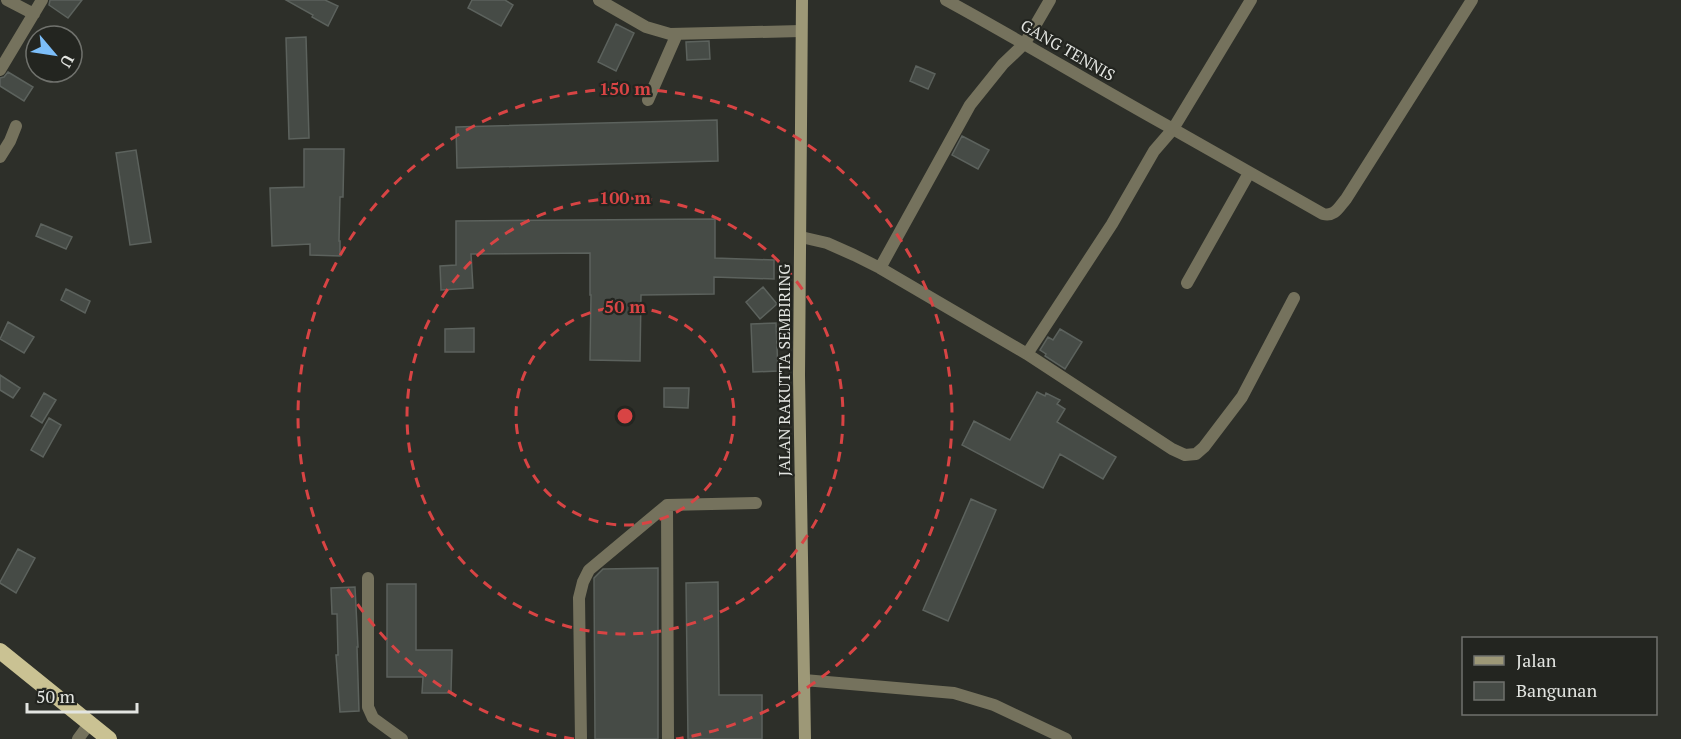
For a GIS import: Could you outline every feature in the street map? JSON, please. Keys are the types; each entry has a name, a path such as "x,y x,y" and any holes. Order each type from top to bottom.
{"highway":[{"path":"0,651 109,739"}],"main road":[{"name":"JALAN RAKUTTA SEMBIRING","path":"802,0 799,375 805,739"}],"street":[{"path":"7,0 34,14"},
{"path":"0,70 42,0"},
{"path":"599,0 646,27 670,34 801,31"},
{"name":"GANG TENNIS","path":"946,0 1249,173 1323,214 1333,215 1352,189 1472,0"},
{"path":"880,268 970,105 1003,64 1024,43 1050,0"},
{"path":"1027,354 1112,224 1154,151 1173,129 1251,0"},
{"path":"648,100 677,34"},
{"path":"0,157 16,126"},
{"path":"1187,283 1249,173"},
{"path":"801,237 827,243 880,268 1027,354 1172,449 1185,455 1196,454 1204,447 1242,397 1294,298"},
{"path":"581,739 579,598 589,570 667,505 756,503"},
{"path":"667,505 668,739"},
{"path":"368,578 368,707 373,718 402,739"},
{"path":"804,680 954,693 994,705 1065,739"},
{"path":"78,739 89,723"}],"building":[{"path":"50,0 82,0 68,18 49,5"},
{"path":"286,0 325,0 338,6 328,26"},
{"path":"472,0 505,0 513,5 501,26 468,8"},
{"path":"616,24 634,33 616,71 598,62"},
{"path":"306,37 309,138 289,139 286,38"},
{"path":"709,41 710,59 687,60 686,42"},
{"path":"916,66 935,74 928,89 910,81"},
{"path":"8,72 24,82 24,84 33,87 24,101 0,86 0,78"},
{"path":"717,120 718,161 457,168 456,127"},
{"path":"962,136 989,150 978,169 952,155"},
{"path":"304,149 344,149 343,197 340,197 340,256 310,255 310,244 272,246 270,188 304,187"},
{"path":"136,150 151,242 130,245 116,153"},
{"path":"715,219 715,258 774,260 774,279 714,277 714,294 641,295 640,361 590,360 590,253 471,254 473,288 441,290 440,266 456,265 456,221"},
{"path":"41,224 72,237 66,249 36,236"},
{"path":"763,287 777,304 760,319 746,302"},
{"path":"66,289 90,301 85,313 61,300"},
{"path":"8,322 34,337 24,353 0,339"},
{"path":"776,323 778,371 753,372 751,324"},
{"path":"474,328 474,352 445,352 445,329"},
{"path":"1060,329 1082,342 1065,369 1040,350 1048,337 1053,340"},
{"path":"0,375 20,388 13,398 0,390"},
{"path":"664,388 689,388 688,408 664,407"},
{"path":"1037,392 1045,396 1046,393 1060,400 1057,404 1065,409 1057,422 1116,457 1103,479 1060,454 1043,488 962,445 974,421 1010,440"},
{"path":"44,393 56,400 42,423 31,416"},
{"path":"49,418 61,425 43,457 31,450"},
{"path":"971,499 996,510 948,621 923,610"},
{"path":"18,549 35,558 16,593 0,582"},
{"path":"658,568 658,739 595,739 594,578 603,569"},
{"path":"718,582 719,695 762,695 762,739 688,739 686,583"},
{"path":"387,584 416,584 416,650 452,650 451,693 422,693 423,677 387,677"},
{"path":"355,587 359,711 340,712 336,655 338,655 337,614 332,614 331,588"}]}
